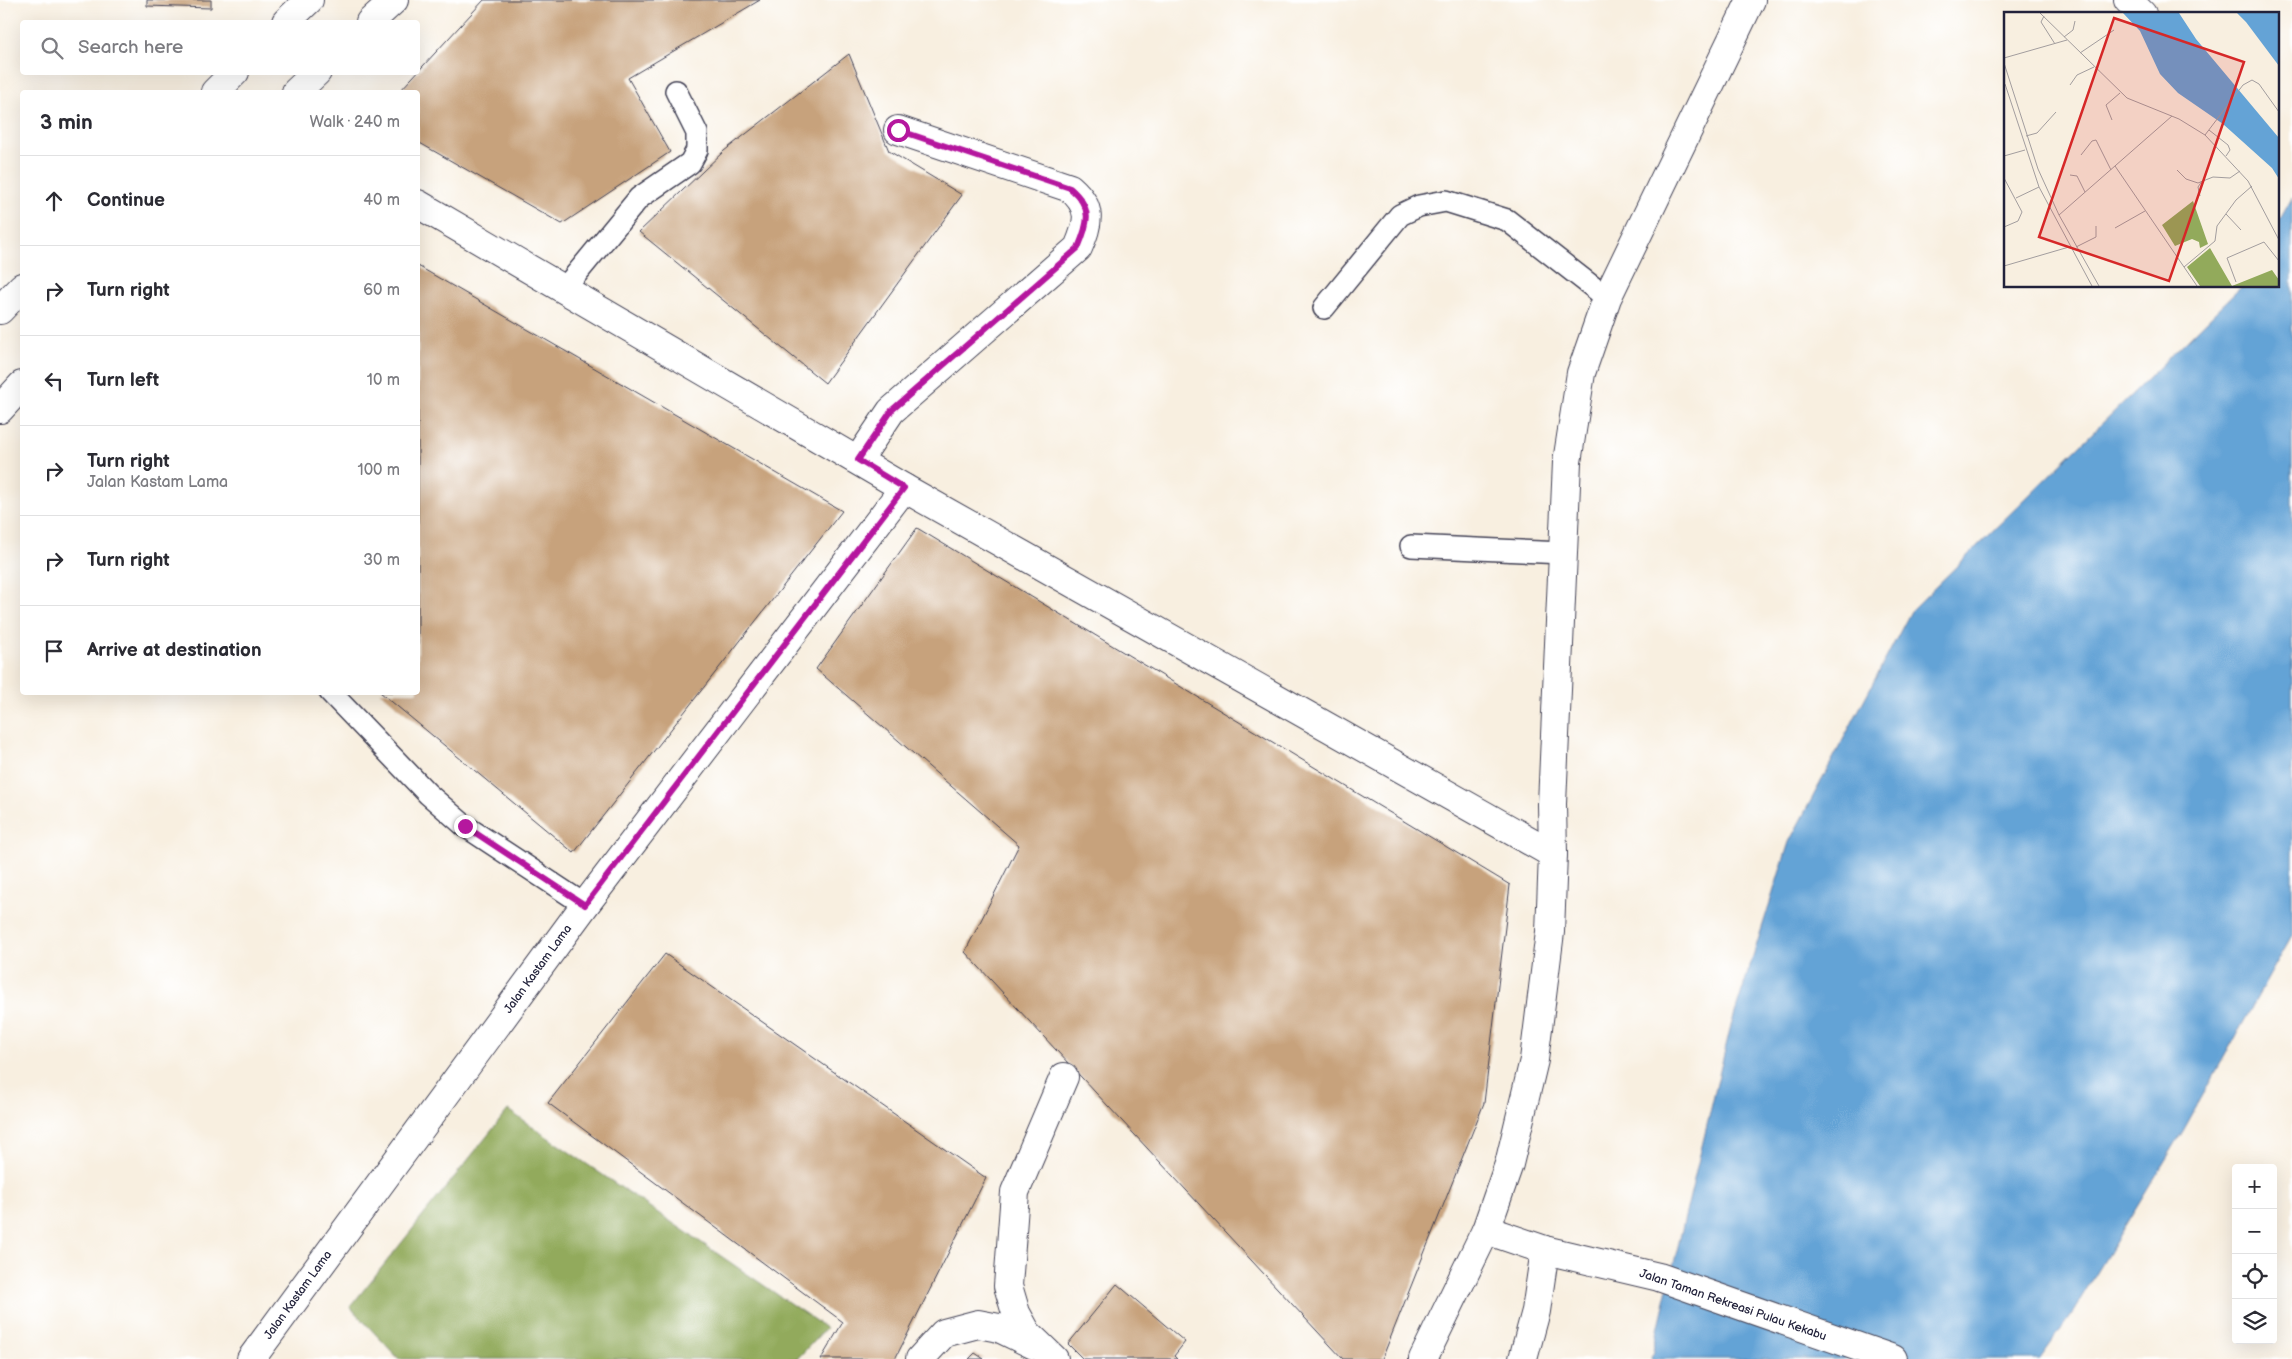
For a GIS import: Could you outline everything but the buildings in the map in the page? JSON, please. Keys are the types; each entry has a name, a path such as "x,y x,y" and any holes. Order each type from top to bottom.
{"main road":[{"path":"288,20 310,0"},
{"path":"372,20 394,0"},
{"path":"1423,1359 1486,1230 1509,1164 1534,1060 1550,932 1553,854 1552,804 1567,462 1581,373 1607,298 1751,0"},
{"path":"2128,0 2140,12"},
{"path":"217,90 232,75"},
{"path":"298,90 314,75"},
{"path":"858,460 892,410 1078,248 1086,229 1088,212 1080,196 1070,188 898,130"},
{"path":"420,205 904,488 1553,854"},
{"path":"0,310 20,290"},
{"path":"0,409 20,387"},
{"name":"Jalan Kastam Lama","path":"252,1359 585,905 904,488"},
{"path":"1049,1354 1027,1333 1016,1313 1008,1286 1015,1192 1064,1077"},
{"name":"Jalan Taman Rekreasi Pulau Kekabu","path":"1486,1230 1545,1250 1659,1277 1893,1359"},
{"path":"1523,1359 1536,1311 1545,1250"},
{"path":"920,1359 944,1333 978,1324 999,1328 1049,1354"}],"lane":[{"path":"564,290 639,198 690,163 697,150 697,132 676,91"},
{"path":"1324,308 1400,215 1420,206 1446,201 1507,220 1607,298"},
{"path":"1412,546 1563,553"},
{"path":"333,695 428,794 465,826 585,905"}],"green space":[{"path":"508,1110 826,1328 797,1359 399,1359 350,1307"}],"water":[{"path":"2292,198 2292,935 2183,1131 2072,1314 2040,1359 1651,1359 1730,1029 1789,842 1911,611 2240,288 2280,288 2280,219"}],"route":[{"path":"465,826 585,905 904,488 858,460 892,410 1078,248 1086,229 1088,212 1080,196 1070,188 898,130"}]}
